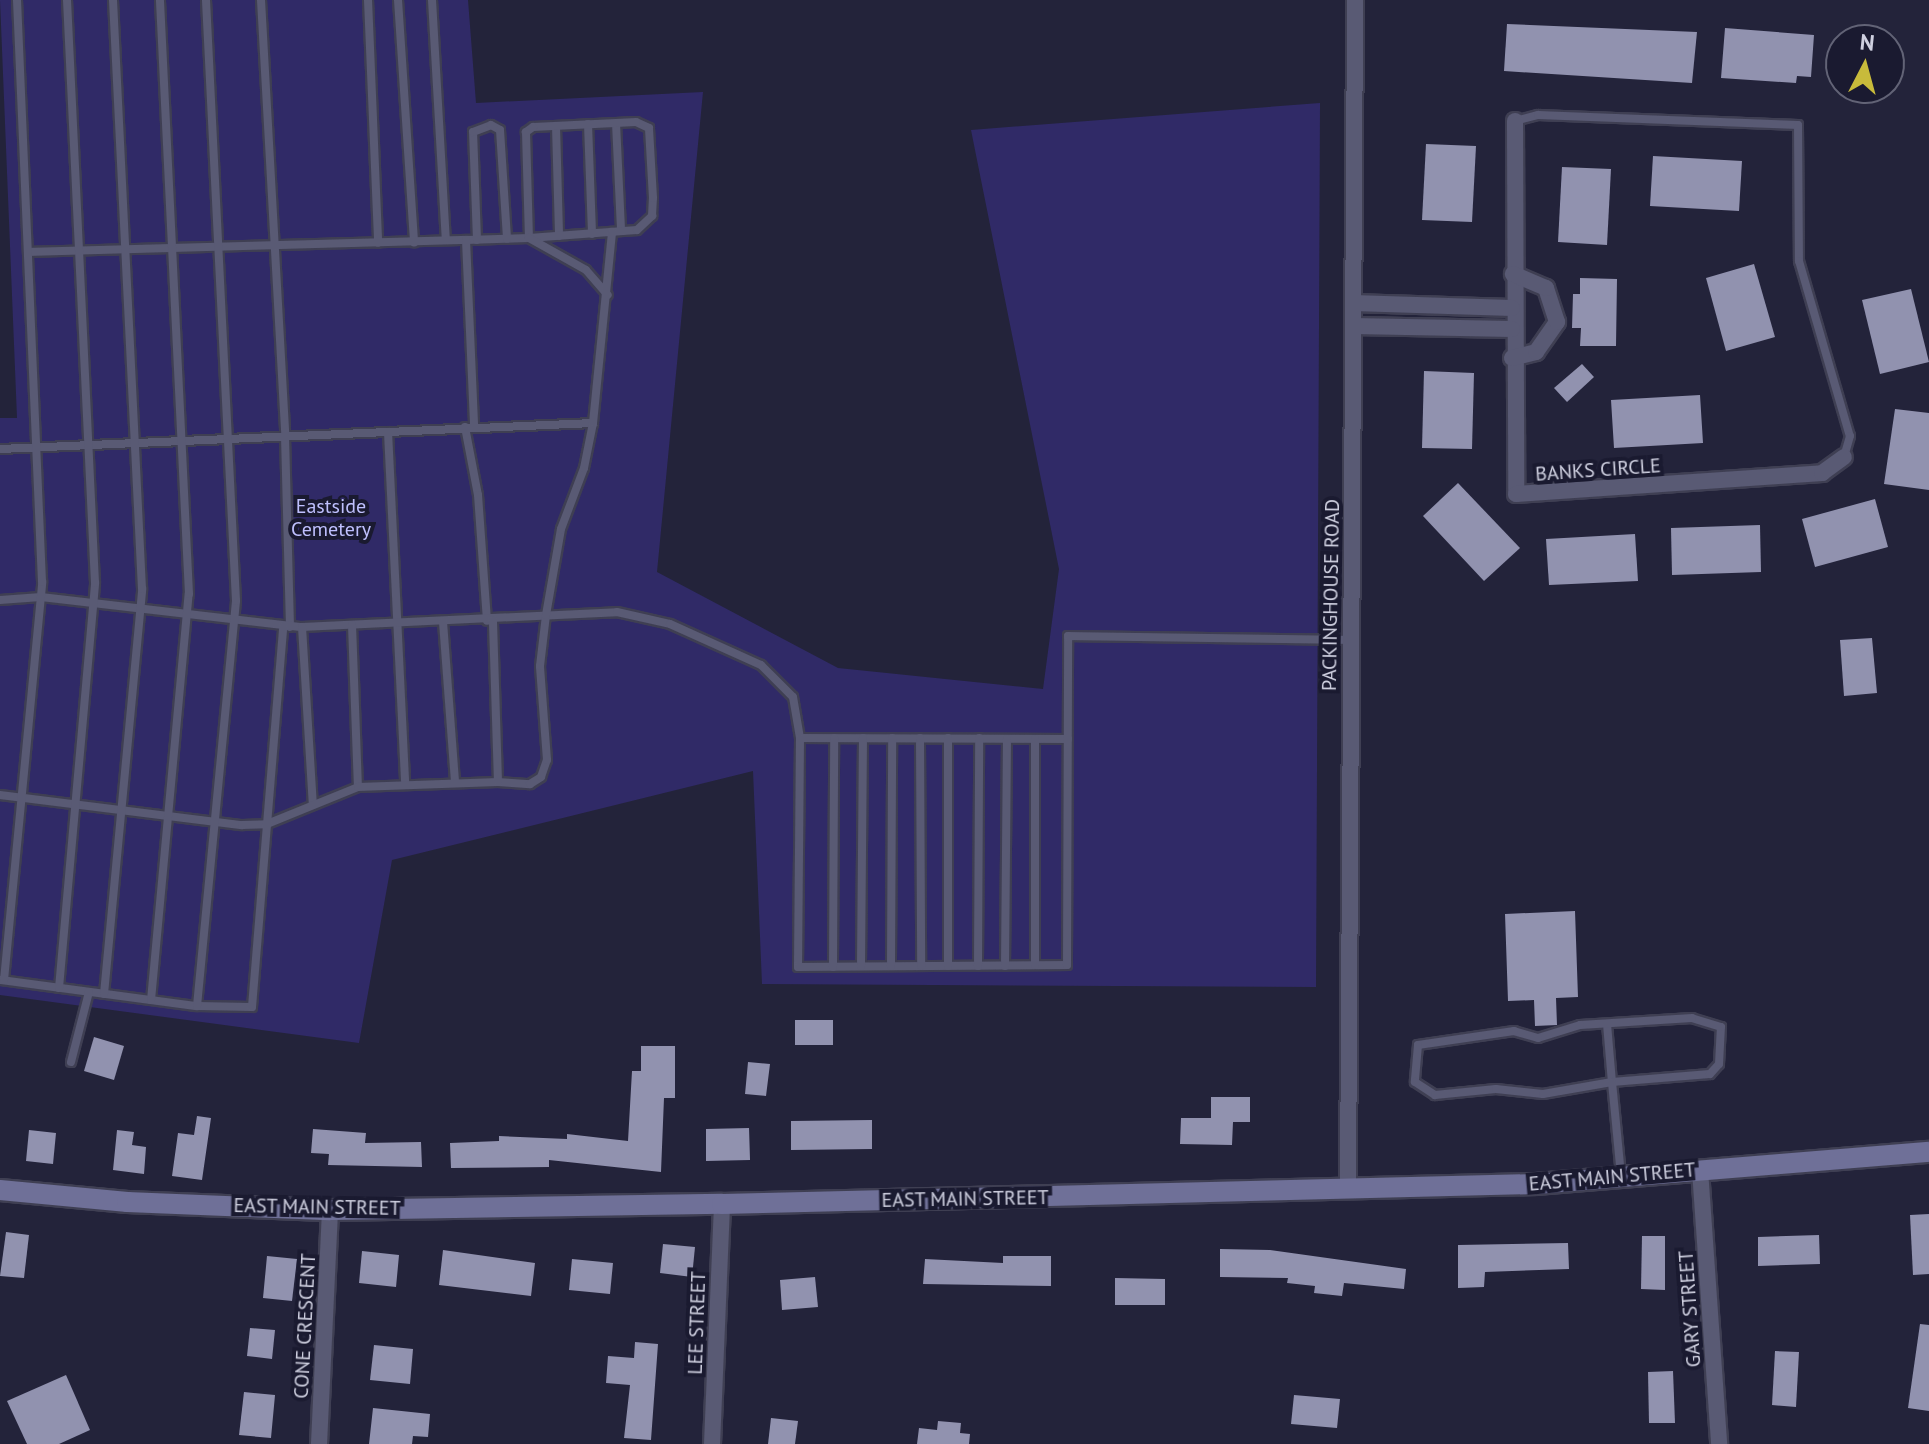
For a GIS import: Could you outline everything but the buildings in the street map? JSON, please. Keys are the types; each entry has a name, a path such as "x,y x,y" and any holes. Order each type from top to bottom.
{"main road":[{"name":"EAST MAIN STREET","path":"0,1190 127,1202 330,1210 722,1204 1348,1190 1622,1177 1929,1152"}],"street":[{"name":"PACKINGHOUSE ROAD","path":"1348,1190 1355,0"},
{"name":"BANKS CIRCLE","path":"1515,121 1512,358 1516,494 1822,473 1844,457"},
{"path":"1512,358 1536,352 1557,322 1546,288 1513,274"},
{"path":"1353,303 1512,308"},
{"path":"1353,326 1512,329"},
{"name":"GARY STREET","path":"1700,1170 1719,1444"},
{"name":"LEE STREET","path":"712,1444 722,1204"},
{"name":"CONE CRESCENT","path":"319,1444 330,1210"}],"lane":[{"path":"17,0 39,447 41,597 2,980 197,1006 252,1007 287,626 285,436 261,0"},
{"path":"59,988 94,602 67,0"},
{"path":"104,994 141,606 136,442 113,0"},
{"path":"151,1000 187,611 182,441 160,0"},
{"path":"197,1006 235,619 206,0"},
{"path":"368,0 378,243"},
{"path":"398,0 414,242"},
{"path":"432,0 446,240"},
{"path":"1515,121 1538,115 1798,125 1799,261 1850,436 1844,457"},
{"path":"30,252 507,239 529,238 592,234 637,230 652,216 649,128 616,123 556,126 526,132 529,238"},
{"path":"0,795 215,823 267,824 358,787 455,781 530,784 541,777 547,760 540,666 561,529 584,468 593,423 616,231 616,123"},
{"path":"588,124 592,234"},
{"path":"477,240 473,132 491,125 500,130 507,239"},
{"path":"556,126 559,236"},
{"path":"529,238 586,270 608,295"},
{"path":"466,240 470,426 490,621 498,782"},
{"path":"0,449 593,423"},
{"path":"388,432 405,782"},
{"path":"0,600 41,597 187,611 302,627 490,621 583,611 643,616 761,665 793,697 800,738 798,967 1067,965 1068,636 1350,640"},
{"path":"443,622 455,781"},
{"path":"352,625 358,787"},
{"path":"302,627 313,805"},
{"path":"800,738 1068,739"},
{"path":"833,967 834,738"},
{"path":"861,966 863,738"},
{"path":"891,966 892,738"},
{"path":"920,738 921,966"},
{"path":"948,738 948,966"},
{"path":"978,966 979,738"},
{"path":"1005,966 1007,739"},
{"path":"1035,739 1035,965"},
{"path":"71,1062 89,992"},
{"path":"1711,1020 1721,1027 1723,1046 1710,1074 1612,1082 1543,1094 1496,1089 1435,1095 1415,1082 1418,1045 1514,1031 1538,1038 1580,1025 1711,1020"},
{"path":"1607,1024 1622,1177"}],"green space":[{"name":"Eastside Cemetery","path":"0,0 468,0 476,103 703,92 657,572 838,668 1043,689 1059,569 971,130 1320,103 1316,987 762,984 753,771 392,860 359,1043 0,995 0,418 17,418"}]}
